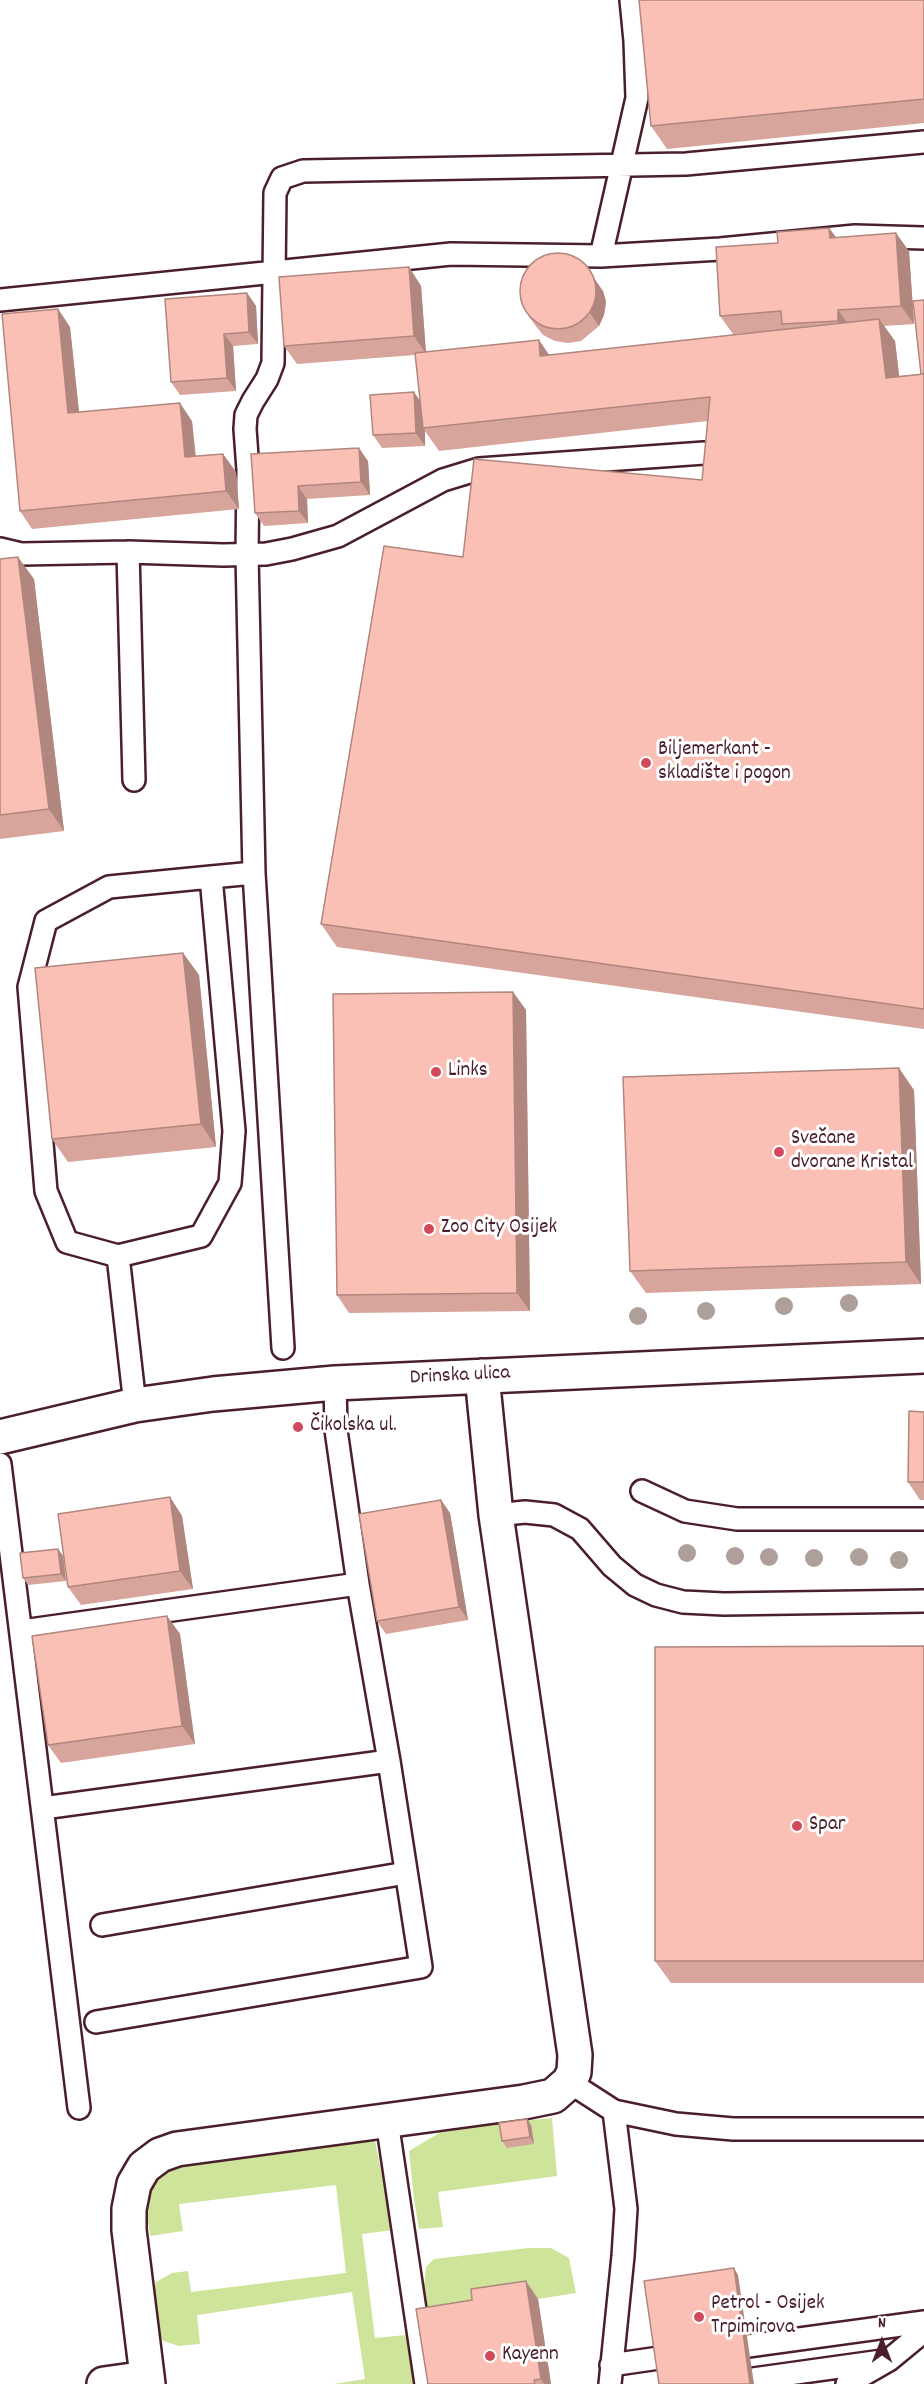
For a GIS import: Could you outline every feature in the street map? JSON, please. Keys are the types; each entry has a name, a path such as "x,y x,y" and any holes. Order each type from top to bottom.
{"street":[{"name":"Drinska ulica","path":"0,1437 135,1405 213,1394 335,1383 924,1356"},
{"path":"104,2384 147,2381 129,2230 129,2209 134,2184 144,2167 160,2155 177,2149 524,2102 553,2096 569,2082 574,2072 575,2055 496,1515 482,1376"}],"lane":[{"path":"601,256 637,98 631,0"},
{"path":"283,1348 254,873 246,422 253,401 267,380 273,363 275,194 282,178 303,171 686,164 924,142"},
{"path":"0,300 451,254 601,256 720,249 855,236 924,238"},
{"path":"0,549 21,554 128,552 247,555 292,549 338,536 443,480 479,469 704,453"},
{"path":"128,552 134,780"},
{"path":"211,877 234,1131 230,1183 201,1236 118,1256 67,1242 46,1191 29,987 46,921 109,887 211,877 254,873"},
{"path":"118,1256 135,1405"},
{"path":"96,2022 421,1967 358,1584 336,1430 335,1383"},
{"path":"0,1464 79,2108"},
{"path":"642,1491 685,1511 737,1519 924,1519"},
{"path":"496,1515 525,1512 554,1515 580,1528 612,1566 635,1585 656,1595 683,1602 724,1604 924,1601"},
{"path":"22,1631 358,1584"},
{"path":"43,1808 388,1761"},
{"path":"102,1924 406,1873"},
{"path":"569,2082 614,2111 676,2124 733,2129 924,2129"},
{"path":"614,2111 626,2209 610,2374 659,2358"},
{"path":"387,2121 426,2384"},
{"path":"748,2346 924,2322"},
{"path":"847,2384 889,2360 924,2331"},
{"path":"753,2379 889,2360"}],"green space":[{"path":"552,2118 557,2176 438,2192 443,2227 419,2229 409,2151 439,2133 483,2125"},
{"path":"375,2141 393,2230 362,2234 375,2338 406,2335 413,2384 334,2384 365,2379 352,2292 197,2315 200,2344 179,2346 163,2341 154,2323 152,2291 156,2282 172,2273 188,2271 191,2292 346,2273 336,2185 179,2204 183,2231 150,2236 145,2197 154,2179 175,2165"},
{"path":"528,2248 551,2248 569,2258 576,2293 538,2299 429,2327 424,2287 426,2267 434,2259"}],"building":[{"path":"639,0 924,0 924,99 651,126"},
{"path":"829,228 830,238 896,233 901,306 838,310 838,321 782,324 781,311 720,316 716,247 778,243 777,232"},
{"path":"558,253 573,256 585,264 593,276 596,291 593,306 585,318 573,326 558,329 543,326 531,318 523,306 520,291 523,276 531,264 543,256"},
{"path":"409,267 414,336 284,346 279,277"},
{"path":"247,293 249,332 224,334 227,378 171,382 165,299"},
{"path":"924,300 924,374 921,374 913,301"},
{"path":"58,309 68,413 180,403 185,457 223,454 226,491 20,511 2,314"},
{"name":"Biljemerkant - skladište i pogon","path":"879,319 886,378 924,374 924,1009 321,924 384,546 463,557 474,459 702,480 710,397 423,428 415,353 539,340 540,356"},
{"path":"414,392 416,433 373,435 370,395"},
{"path":"359,448 361,482 298,486 299,511 255,513 251,454"},
{"path":"18,557 49,809 0,815 0,559"},
{"path":"183,953 201,1124 52,1139 35,968"},
{"path":"513,992 517,1293 337,1295 333,994"},
{"name":"Svečane dvorane Kristal","path":"899,1068 906,1262 630,1271 623,1077"},
{"path":"909,1411 924,1412 924,1482 908,1482"},
{"path":"170,1497 180,1571 68,1587 58,1514"},
{"path":"441,1500 459,1607 377,1621 359,1514"},
{"path":"58,1549 61,1574 23,1578 20,1553"},
{"path":"167,1616 182,1726 48,1745 32,1636"},
{"name":"Spar","path":"924,1646 924,1961 655,1961 655,1647"},
{"path":"527,2119 530,2137 502,2141 499,2123"},
{"name":"Petrol - Osijek Trpimirova","path":"734,2268 750,2384 659,2384 644,2281"},
{"name":"Kayenn","path":"526,2281 541,2379 534,2380 535,2384 428,2384 416,2309 472,2300 471,2289"}],"place":[{"name":"Biljemerkant - skladište i pogon","path":"646,763"},
{"name":"Links","path":"436,1072"},
{"name":"Svečane dvorane Kristal","path":"779,1152"},
{"name":"Zoo City Osijek","path":"429,1229"},
{"name":"Čikolska ul.","path":"298,1427"},
{"name":"Spar","path":"797,1826"},
{"name":"Petrol - Osijek Trpimirova","path":"699,2317"},
{"name":"Kayenn","path":"490,2356"}]}
